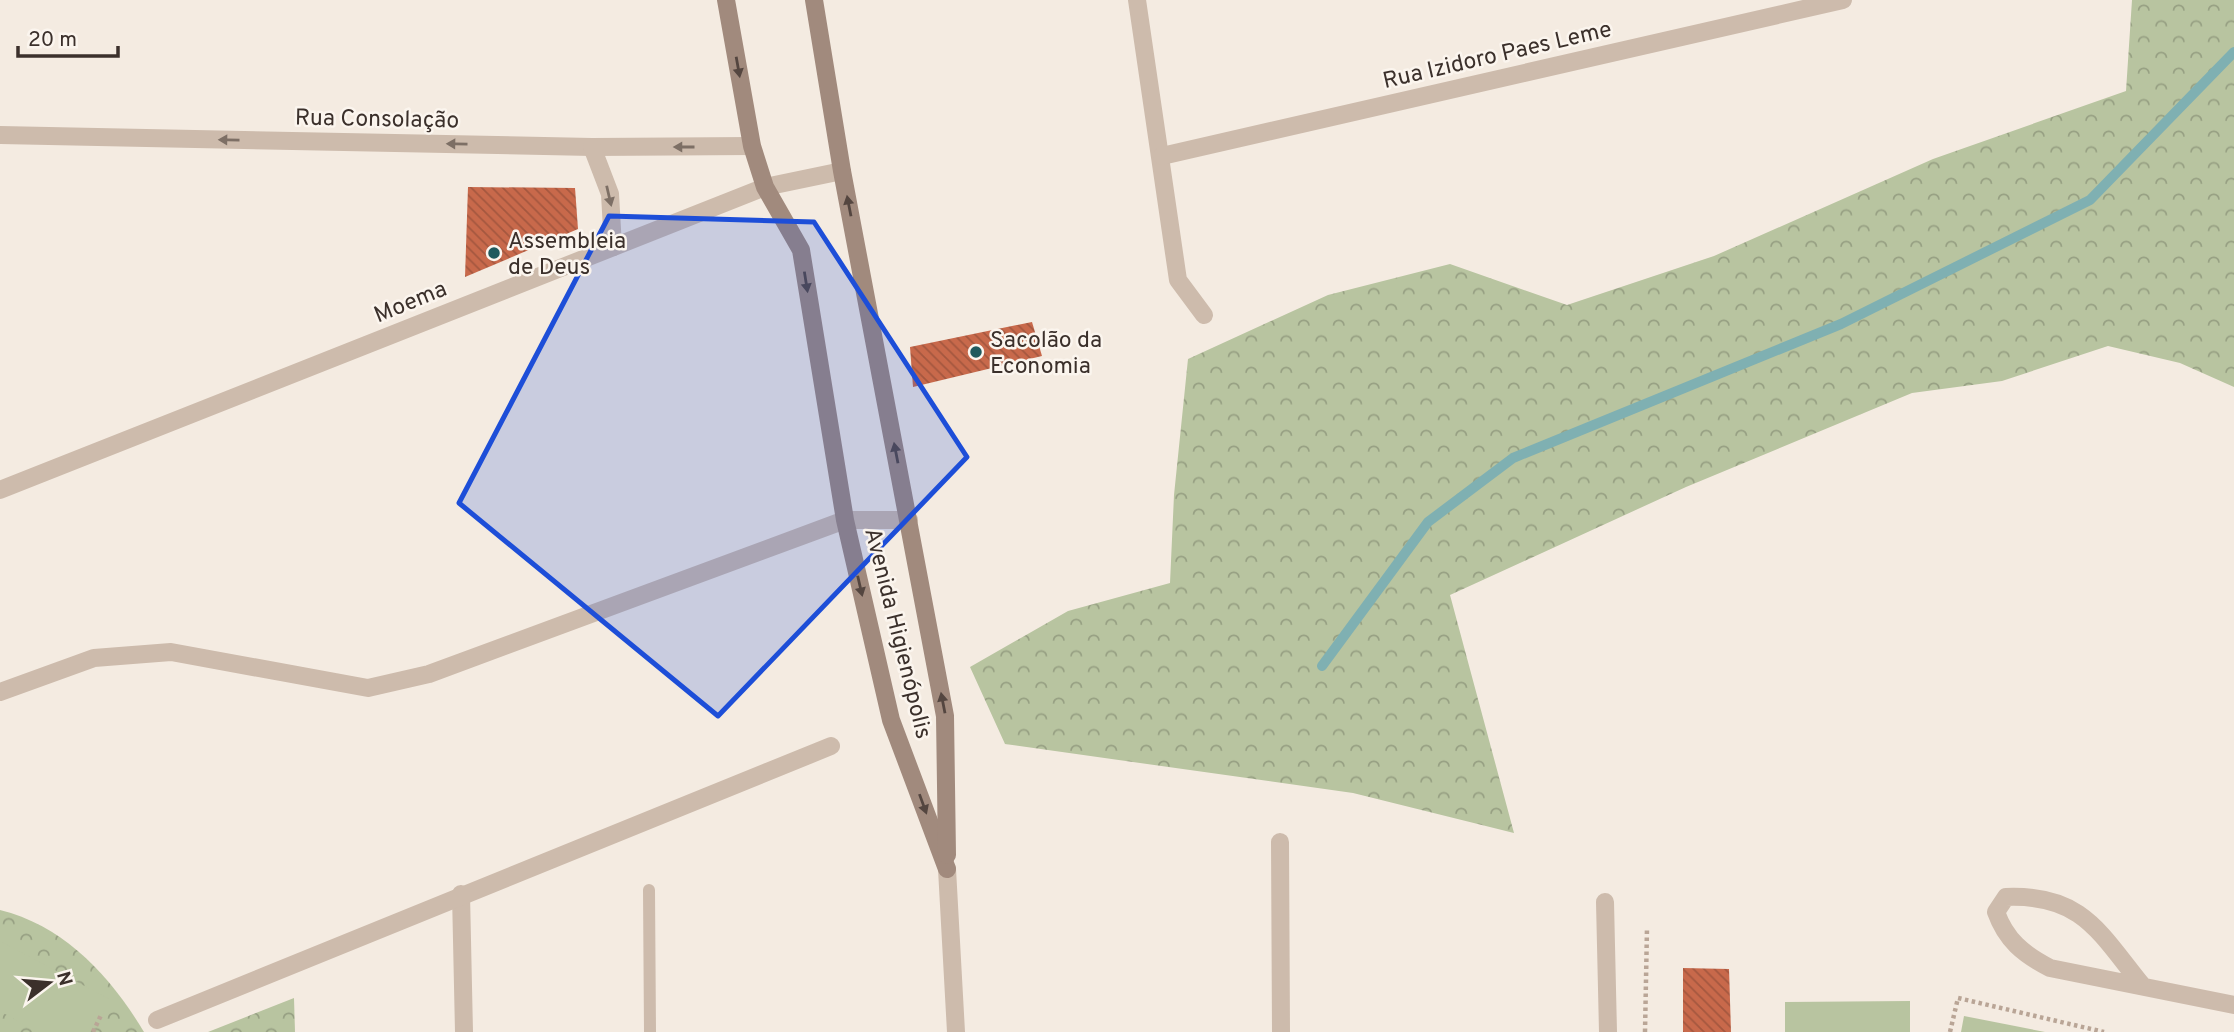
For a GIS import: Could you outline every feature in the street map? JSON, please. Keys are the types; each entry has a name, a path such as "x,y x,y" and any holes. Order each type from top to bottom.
{"main road":[{"name":"Avenida Higienópolis","path":"726,0 752,146 765,187 801,250 845,520 891,720 947,869"},
{"name":"Avenida Higienópolis","path":"814,0 842,171 945,716 947,869"}],"street":[{"path":"1137,0 1162,156 1178,280 1204,315"},
{"name":"Rua Izidoro Paes Leme","path":"1162,156 1843,0"},
{"name":"Rua Consolação","path":"0,135 592,147 752,146"},
{"path":"592,147 610,194 613,247"},
{"name":"Moema","path":"0,490 765,187 842,171"},
{"path":"0,692 94,658 171,652 368,688 429,674 845,520 909,520"},
{"path":"157,1020 461,894 831,746"},
{"path":"1280,842 1281,1032"},
{"path":"947,869 956,1032"},
{"path":"461,894 464,1032"},
{"path":"2142,985 2088,919 2065,905 2034,896 2006,897 1996,912 2003,932 2026,956 2050,968 2234,1005"},
{"path":"1605,902 1608,1032"}],"lane":[{"path":"649,890 650,1032"}],"path":[{"path":"1645,1032 1647,929"},
{"path":"1950,1032 1958,998 2104,1032"},
{"path":"93,1032 102,1013"}],"highlighted area":[{"path":"609,216 814,222 967,457 718,716 459,503"}],"green space":[{"path":"2132,0 2234,0 2234,387 2180,363 2108,346 2002,381 1912,393 1686,487 1450,595 1514,833 1353,793 1005,744 970,667 1068,611 1170,583 1174,495 1188,359 1328,295 1450,264 1567,305 1714,256 1933,159 2126,91"},
{"path":"0,910 45,928 84,956 117,992 144,1032 0,1032"},
{"path":"0,941 111,1000 90,1032 36,1032 0,1011"},
{"path":"294,998 295,1032 208,1032"},
{"path":"1910,1001 1910,1032 1785,1032 1785,1002"},
{"path":"1964,1016 2045,1032 1961,1032"}],"building":[{"name":"Assembleia de Deus","path":"468,187 575,188 578,229 465,277"},
{"name":"Sacolão da Economia","path":"1032,322 1042,356 913,387 910,347"},
{"path":"1683,968 1729,969 1731,1032 1683,1032"}],"waterway":[{"path":"1322,666 1428,522 1513,458 1841,324 2090,200 2234,52"}],"place":[{"name":"Assembleia de Deus","path":"494,253"},
{"name":"Sacolão da Economia","path":"976,352"}]}
